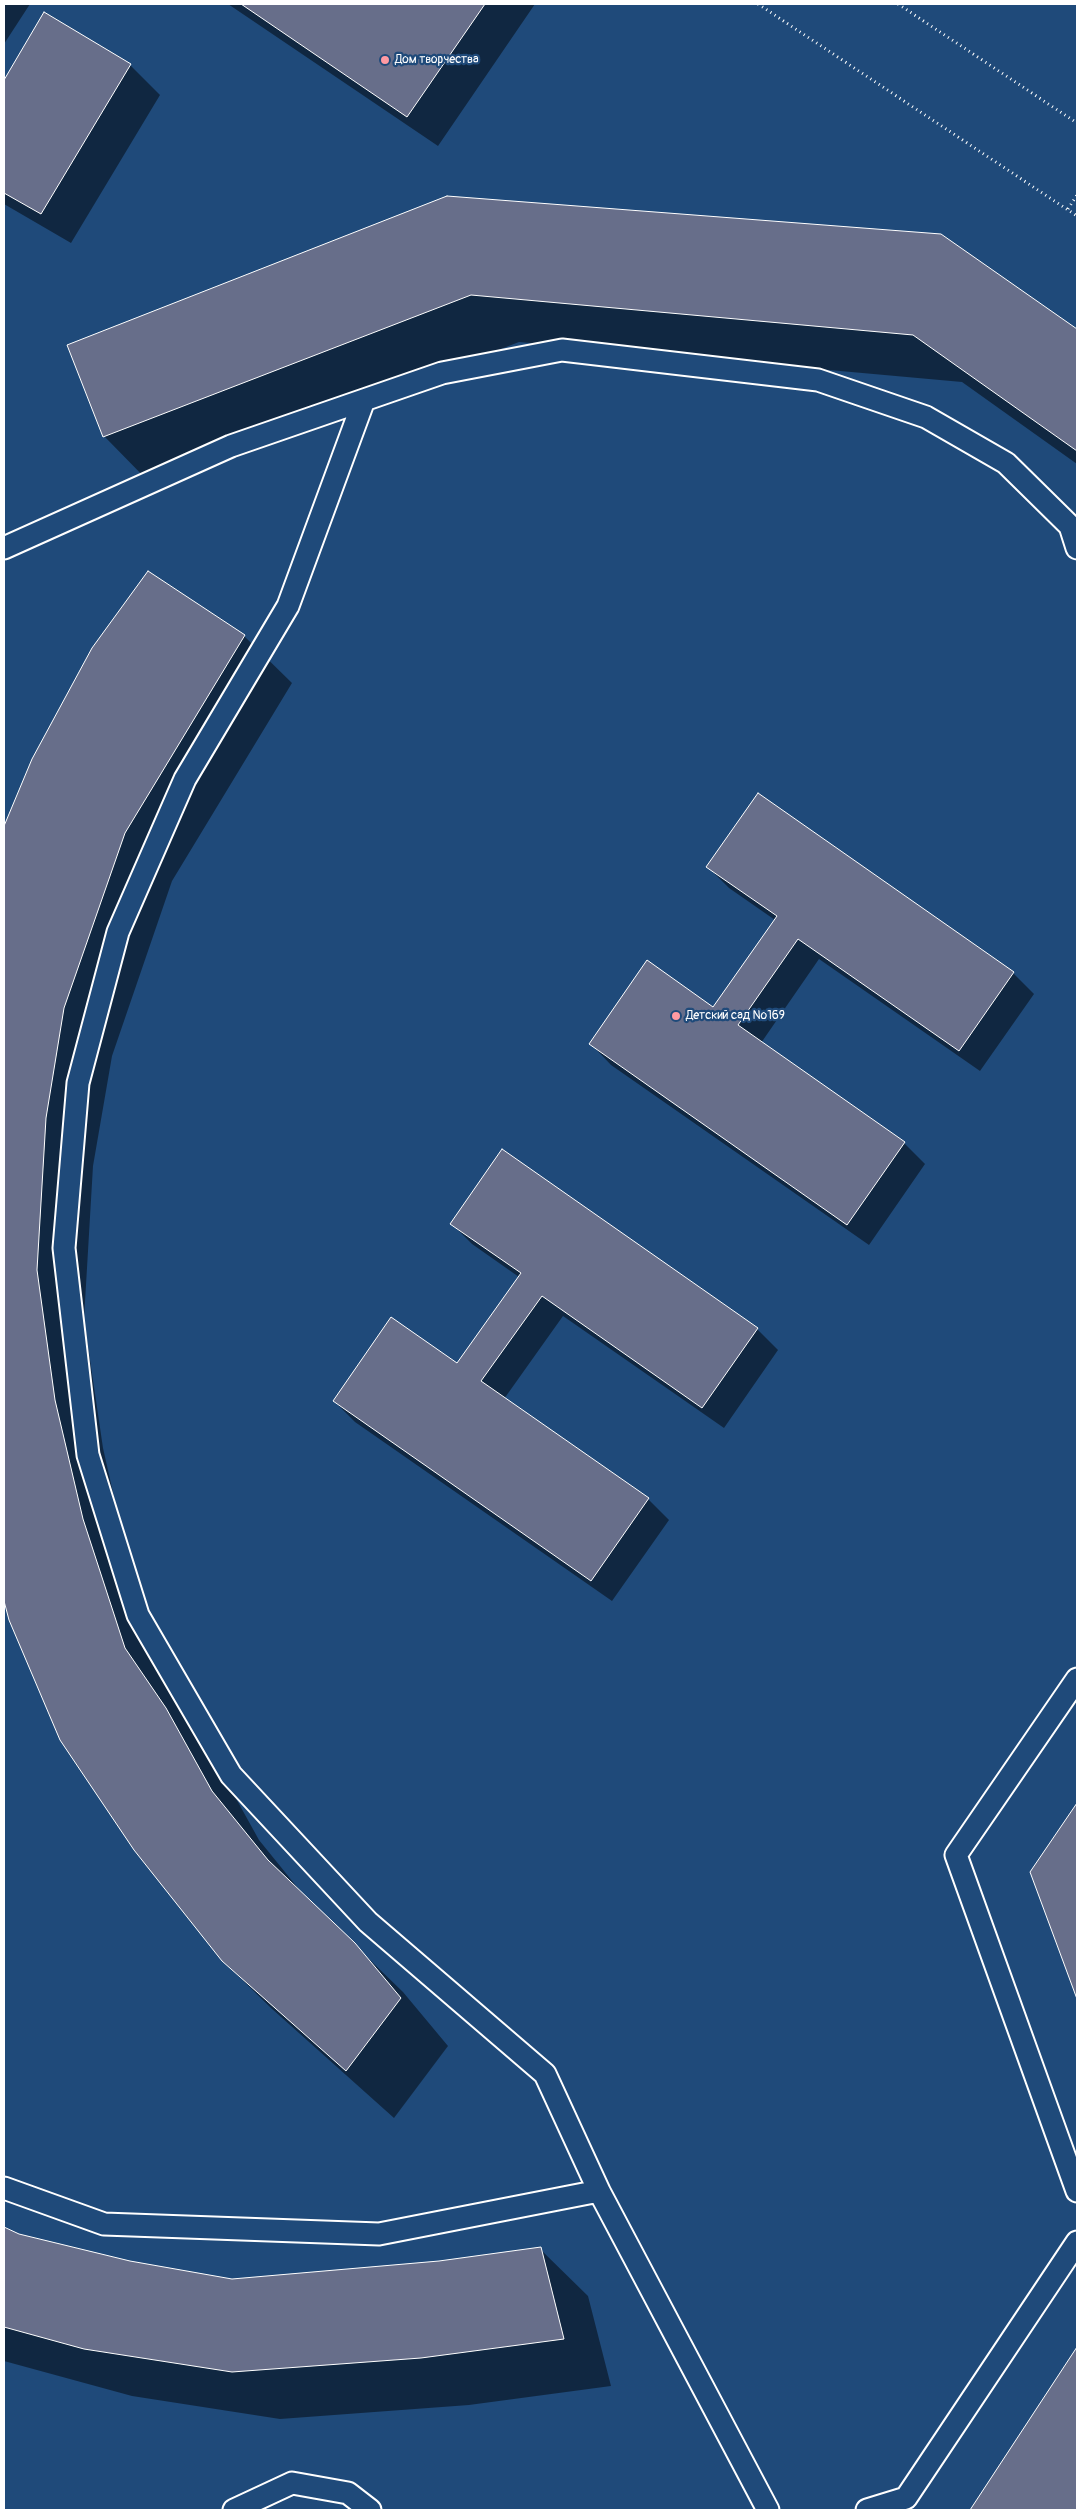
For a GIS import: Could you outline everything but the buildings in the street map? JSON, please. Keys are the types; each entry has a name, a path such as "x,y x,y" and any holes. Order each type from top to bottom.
{"lane":[{"path":"4,548 231,446 442,373 562,350 818,380 926,416 1006,463 1070,526 1077,548"},
{"path":"364,400 288,606 185,779 118,932 78,1083 64,1248 88,1455 138,1615 231,1775 368,1922 545,2074 599,2192 768,2510"},
{"path":"1077,1679 956,1855 1077,2191"},
{"path":"4,2188 104,2224 378,2234 599,2192"},
{"path":"866,2510 906,2498 1077,2242"},
{"path":"234,2510 292,2483 348,2493 370,2510"}],"path":[{"path":"758,4 1077,216"},
{"path":"898,4 1077,123"},
{"path":"1068,209 1077,195"}],"place":[{"name":"Дом творчества","path":"385,60"},
{"name":"Детский сад №169","path":"676,1016"}]}
